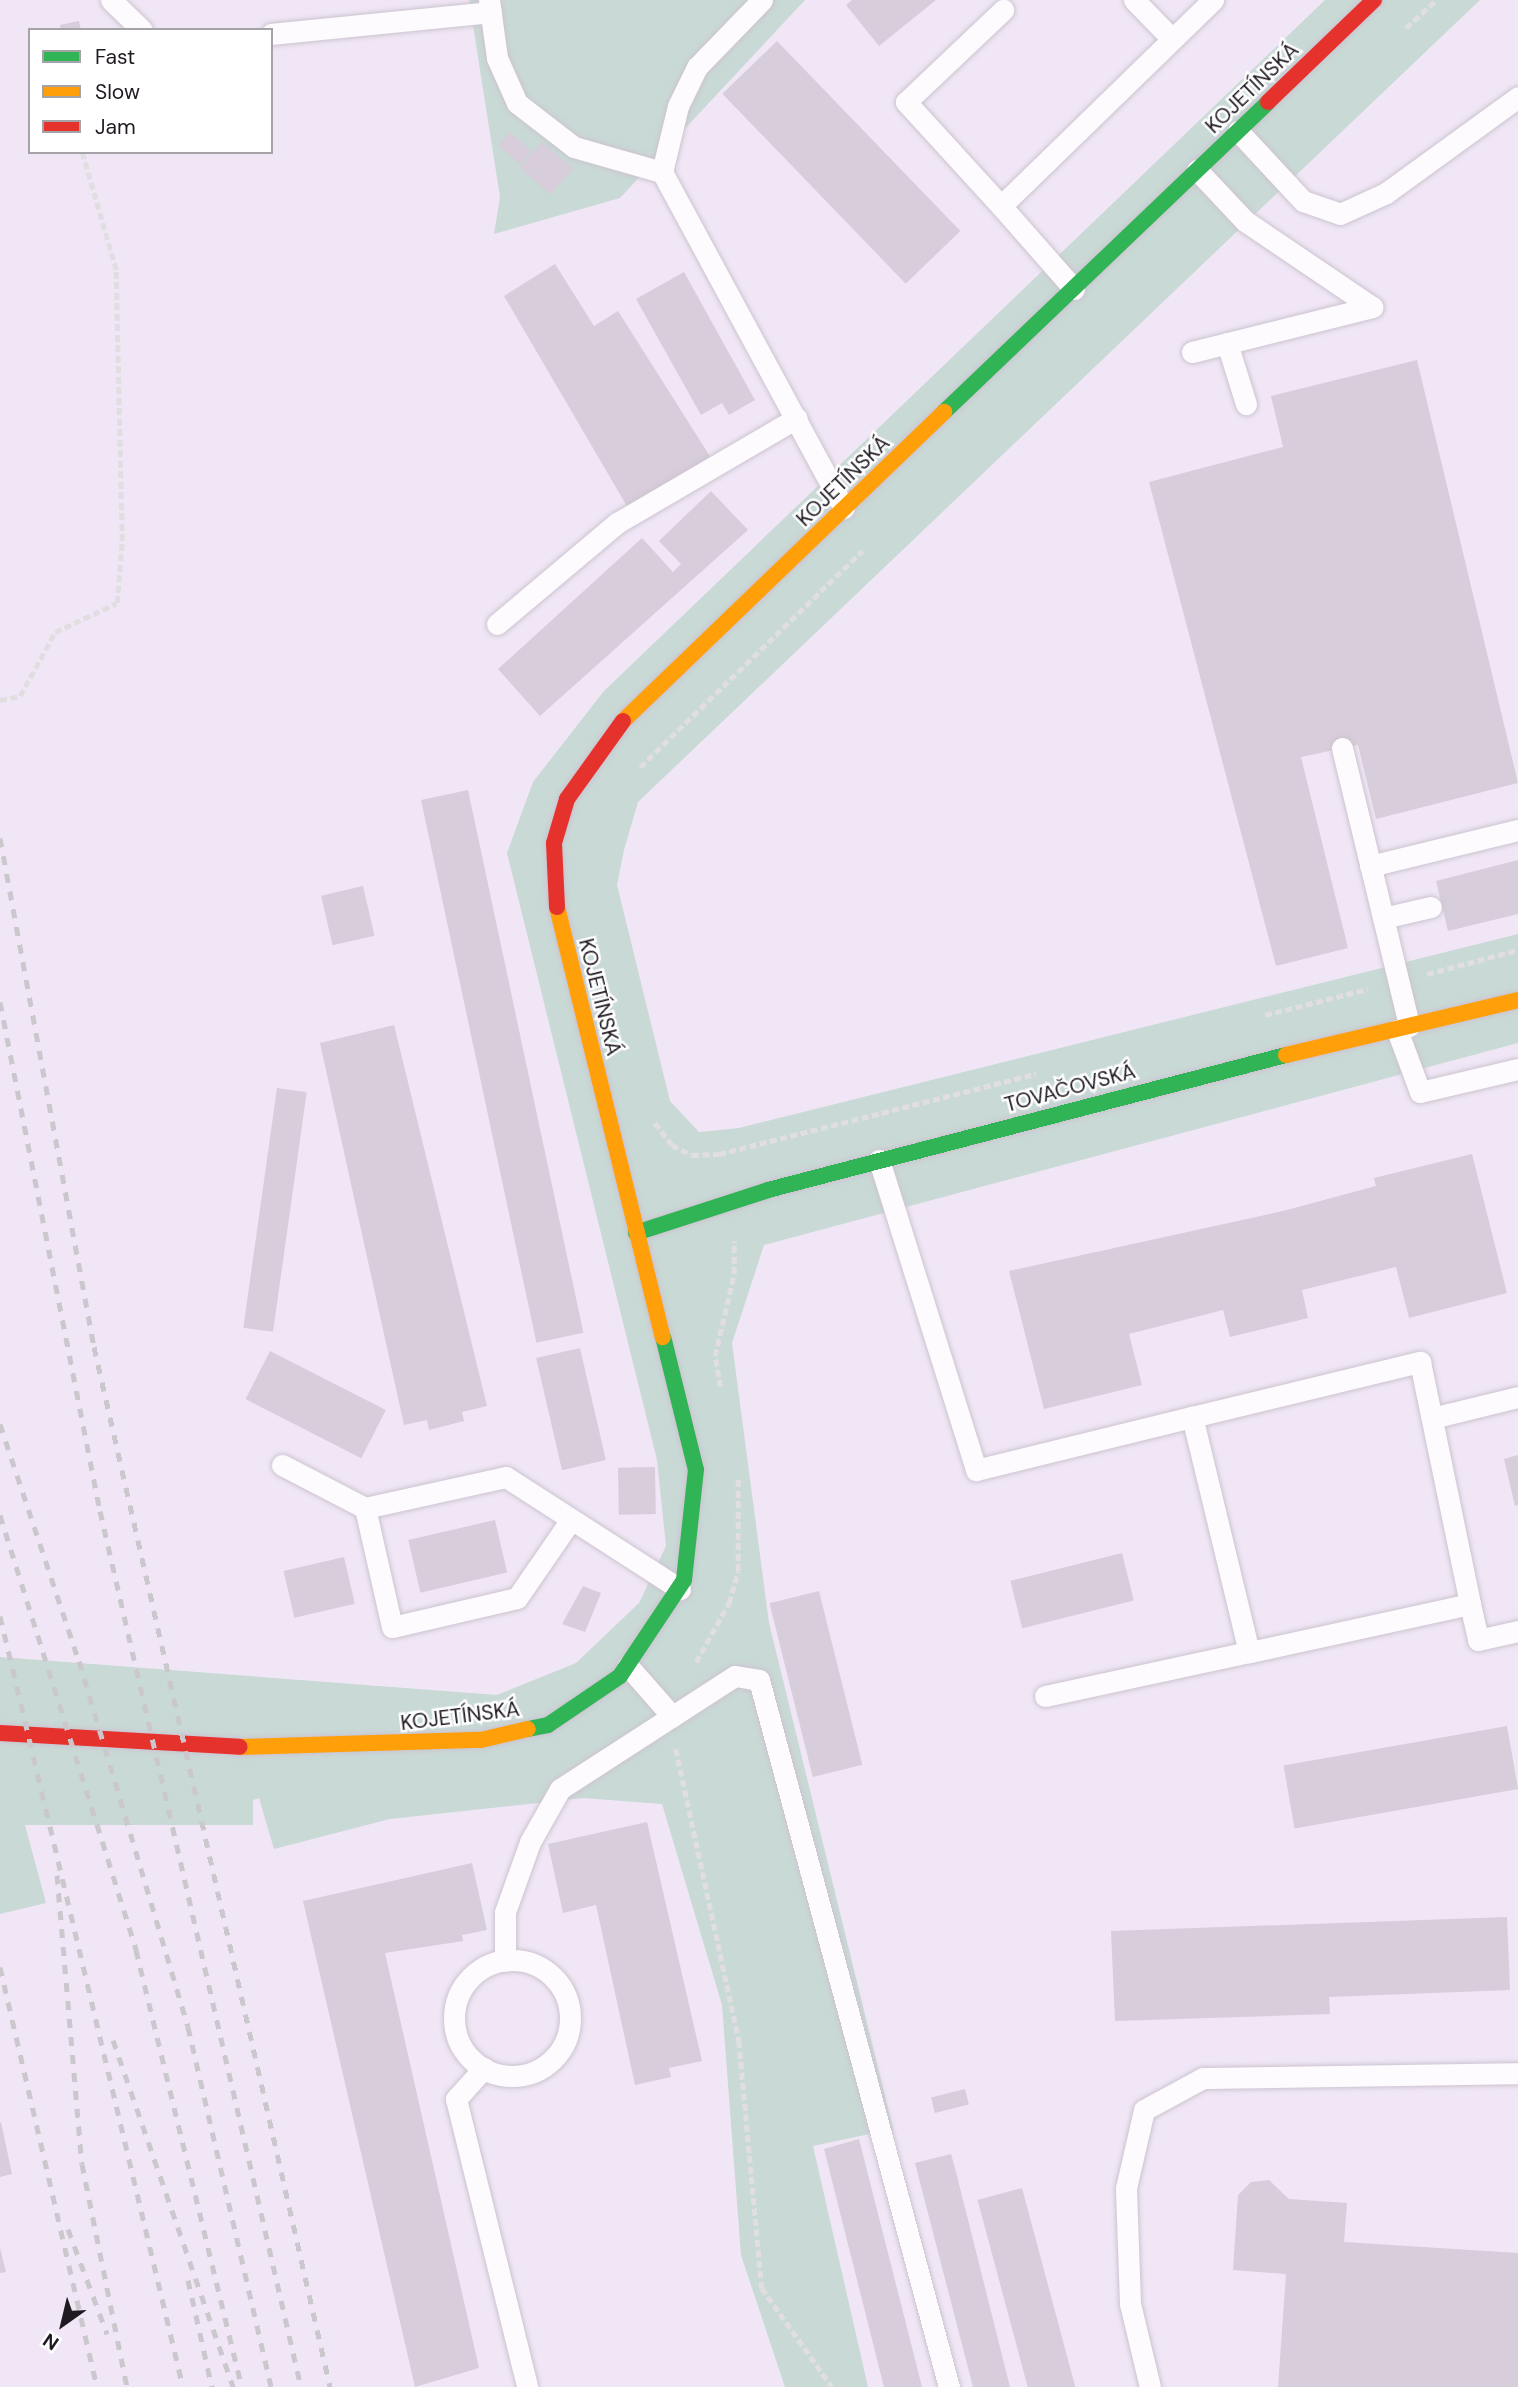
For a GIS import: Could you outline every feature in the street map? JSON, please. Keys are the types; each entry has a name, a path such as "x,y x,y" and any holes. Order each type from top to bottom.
{"main road":[{"name":"KOJETÍNSKÁ","path":"0,1733 269,1749 481,1740 548,1725 628,1666 680,1589 694,1526 695,1470 554,893 559,822 584,765 616,727 1374,0"},
{"name":"TOVAČOVSKÁ","path":"636,1233 880,1160 1518,1000"}],"lane":[{"path":"111,0 140,28"},
{"path":"762,0 697,68 678,107 662,172 844,508"},
{"path":"1134,0 1172,39"},
{"path":"1001,206 1213,0"},
{"path":"273,34 490,6 497,58 517,103 575,147 662,172"},
{"path":"1003,10 906,102 1074,289"},
{"path":"1238,131 1303,201 1340,214 1386,193 1518,97"},
{"path":"1192,352 1372,307 1245,221 1197,170"},
{"path":"1227,343 1246,404"},
{"path":"497,624 617,523 797,418"},
{"path":"1342,748 1383,918 1403,1028 1420,1092 1518,1069"},
{"path":"1370,866 1518,830"},
{"path":"1383,918 1431,907"},
{"path":"880,1160 976,1470 1420,1362 1478,1640 1518,1631"},
{"path":"1432,1418 1518,1397"},
{"path":"1192,1417 1250,1652"},
{"path":"282,1465 365,1508 506,1477 570,1521 680,1589"},
{"path":"365,1508 392,1627 517,1598 570,1521"},
{"path":"1045,1696 1470,1604"},
{"path":"628,1666 672,1716"},
{"path":"505,1961 505,1912 530,1842 560,1789 735,1676 748,1674 764,1689 948,2387"},
{"path":"505,1961 534,1965 557,1981 566,1997 568,2034 554,2058 531,2074 512,2077 484,2068 463,2050 454,2012 470,1977 505,1961"},
{"path":"484,2068 456,2099 527,2386"},
{"path":"1150,2387 1130,2304 1126,2188 1144,2110 1203,2078 1518,2073"}],"path":[{"path":"1395,37 1436,0"},
{"path":"0,700 20,696 55,632 117,603 122,541 117,270 83,154"},
{"path":"631,776 870,544"},
{"path":"653,1119 672,1145 692,1155 719,1154"},
{"path":"672,1716 677,1763 739,2041 762,2288 832,2387"}],"shaded area":[{"path":"469,0 805,0 620,198 494,234 500,197"},
{"path":"1325,0 1480,0 638,802 624,850 617,885 670,1101 699,1132 739,1128 1518,934 1518,1043 764,1245 732,1343 769,1623 893,2129 813,2146 868,2387 785,2387 741,2255 722,2005 662,1804 583,1798 390,1819 274,1849 259,1798 253,1800 253,1825 25,1825 46,1903 0,1914 0,1657 497,1695 576,1663 639,1603 666,1546 657,1460 507,853 533,782 604,691"}],"building":[{"path":"852,0 936,0 879,46 846,5"},
{"path":"79,21 81,28 61,28 60,25"},
{"path":"777,41 960,231 906,284 722,94"},
{"path":"510,132 532,151 520,165 498,146"},
{"path":"542,142 573,169 551,195 520,168"},
{"path":"555,264 594,326 618,311 713,461 628,508 504,296"},
{"path":"684,272 755,400 729,415 722,403 701,415 636,299"},
{"path":"1417,360 1518,783 1376,819 1358,745 1301,757 1348,948 1276,966 1149,482 1283,447 1271,396"},
{"path":"711,491 748,530 540,716 498,669 642,538 673,572 681,564 659,541"},
{"path":"468,790 583,1333 536,1343 421,800"},
{"path":"1518,860 1518,914 1448,931 1436,881"},
{"path":"363,886 374,936 333,945 321,896"},
{"path":"394,1025 487,1406 462,1412 464,1421 429,1430 427,1420 404,1425 320,1043"},
{"path":"277,1088 307,1092 273,1332 243,1328"},
{"path":"1472,1154 1507,1293 1409,1318 1396,1267 1302,1290 1308,1318 1230,1337 1223,1310 1129,1334 1142,1385 1044,1409 1009,1271 1283,1211 1376,1186 1374,1178"},
{"path":"580,1348 606,1460 562,1470 536,1358"},
{"path":"270,1351 386,1410 361,1458 245,1399"},
{"path":"1518,1455 1518,1505 1515,1506 1504,1459"},
{"path":"655,1467 656,1514 619,1515 618,1468"},
{"path":"495,1520 507,1573 420,1593 408,1540"},
{"path":"1122,1553 1134,1601 1022,1628 1010,1581"},
{"path":"344,1557 355,1604 294,1618 284,1571"},
{"path":"583,1586 601,1593 585,1632 562,1624"},
{"path":"819,1591 862,1765 813,1777 770,1603"},
{"path":"1507,1726 1518,1789 1295,1828 1283,1765"},
{"path":"647,1822 702,2061 669,2068 671,2077 635,2085 596,1905 563,1913 548,1844"},
{"path":"472,1863 487,1930 462,1935 463,1941 385,1953 479,2368 415,2387 303,1901"},
{"path":"1507,1917 1510,1990 1329,1997 1330,2014 1115,2021 1111,1931"},
{"path":"965,2089 969,2105 935,2113 931,2097"},
{"path":"0,2123 12,2174 0,2177"},
{"path":"859,2139 922,2387 884,2387 824,2149"},
{"path":"951,2154 1010,2387 973,2387 915,2163"},
{"path":"1269,2180 1289,2199 1347,2203 1344,2242 1518,2253 1518,2387 1278,2387 1286,2274 1233,2270 1238,2195 1251,2182"},
{"path":"1022,2188 1075,2387 1028,2387 978,2200"},
{"path":"0,2248 6,2272 0,2273"}],"railway":[{"path":"0,838 94,1347 330,2387"},
{"path":"0,1002 100,1511 301,2387"},
{"path":"0,1424 79,1661 188,2027 271,2387"},
{"path":"0,1515 136,1950 242,2387"},
{"path":"0,1616 183,2387"},
{"path":"57,1875 82,2164 127,2387"},
{"path":"0,1967 97,2387"},
{"path":"113,2040 233,2387"},
{"path":"68,2229 107,2334"},
{"path":"188,2280 212,2387"}],"traffic: fast":[{"path":"944,412 1268,102"},
{"path":"636,1233 768,1190 1286,1055"},
{"path":"528,1729 548,1725 620,1676 684,1580 696,1470 663,1337"}],"traffic: slow":[{"path":"623,721 944,412"},
{"path":"557,907 663,1337"},
{"path":"1286,1055 1518,1000"},
{"path":"240,1747 481,1740 528,1729"}],"traffic: jam":[{"path":"1268,102 1374,0"},
{"path":"557,907 554,843 567,799 623,721"},
{"path":"0,1733 240,1747"}]}
